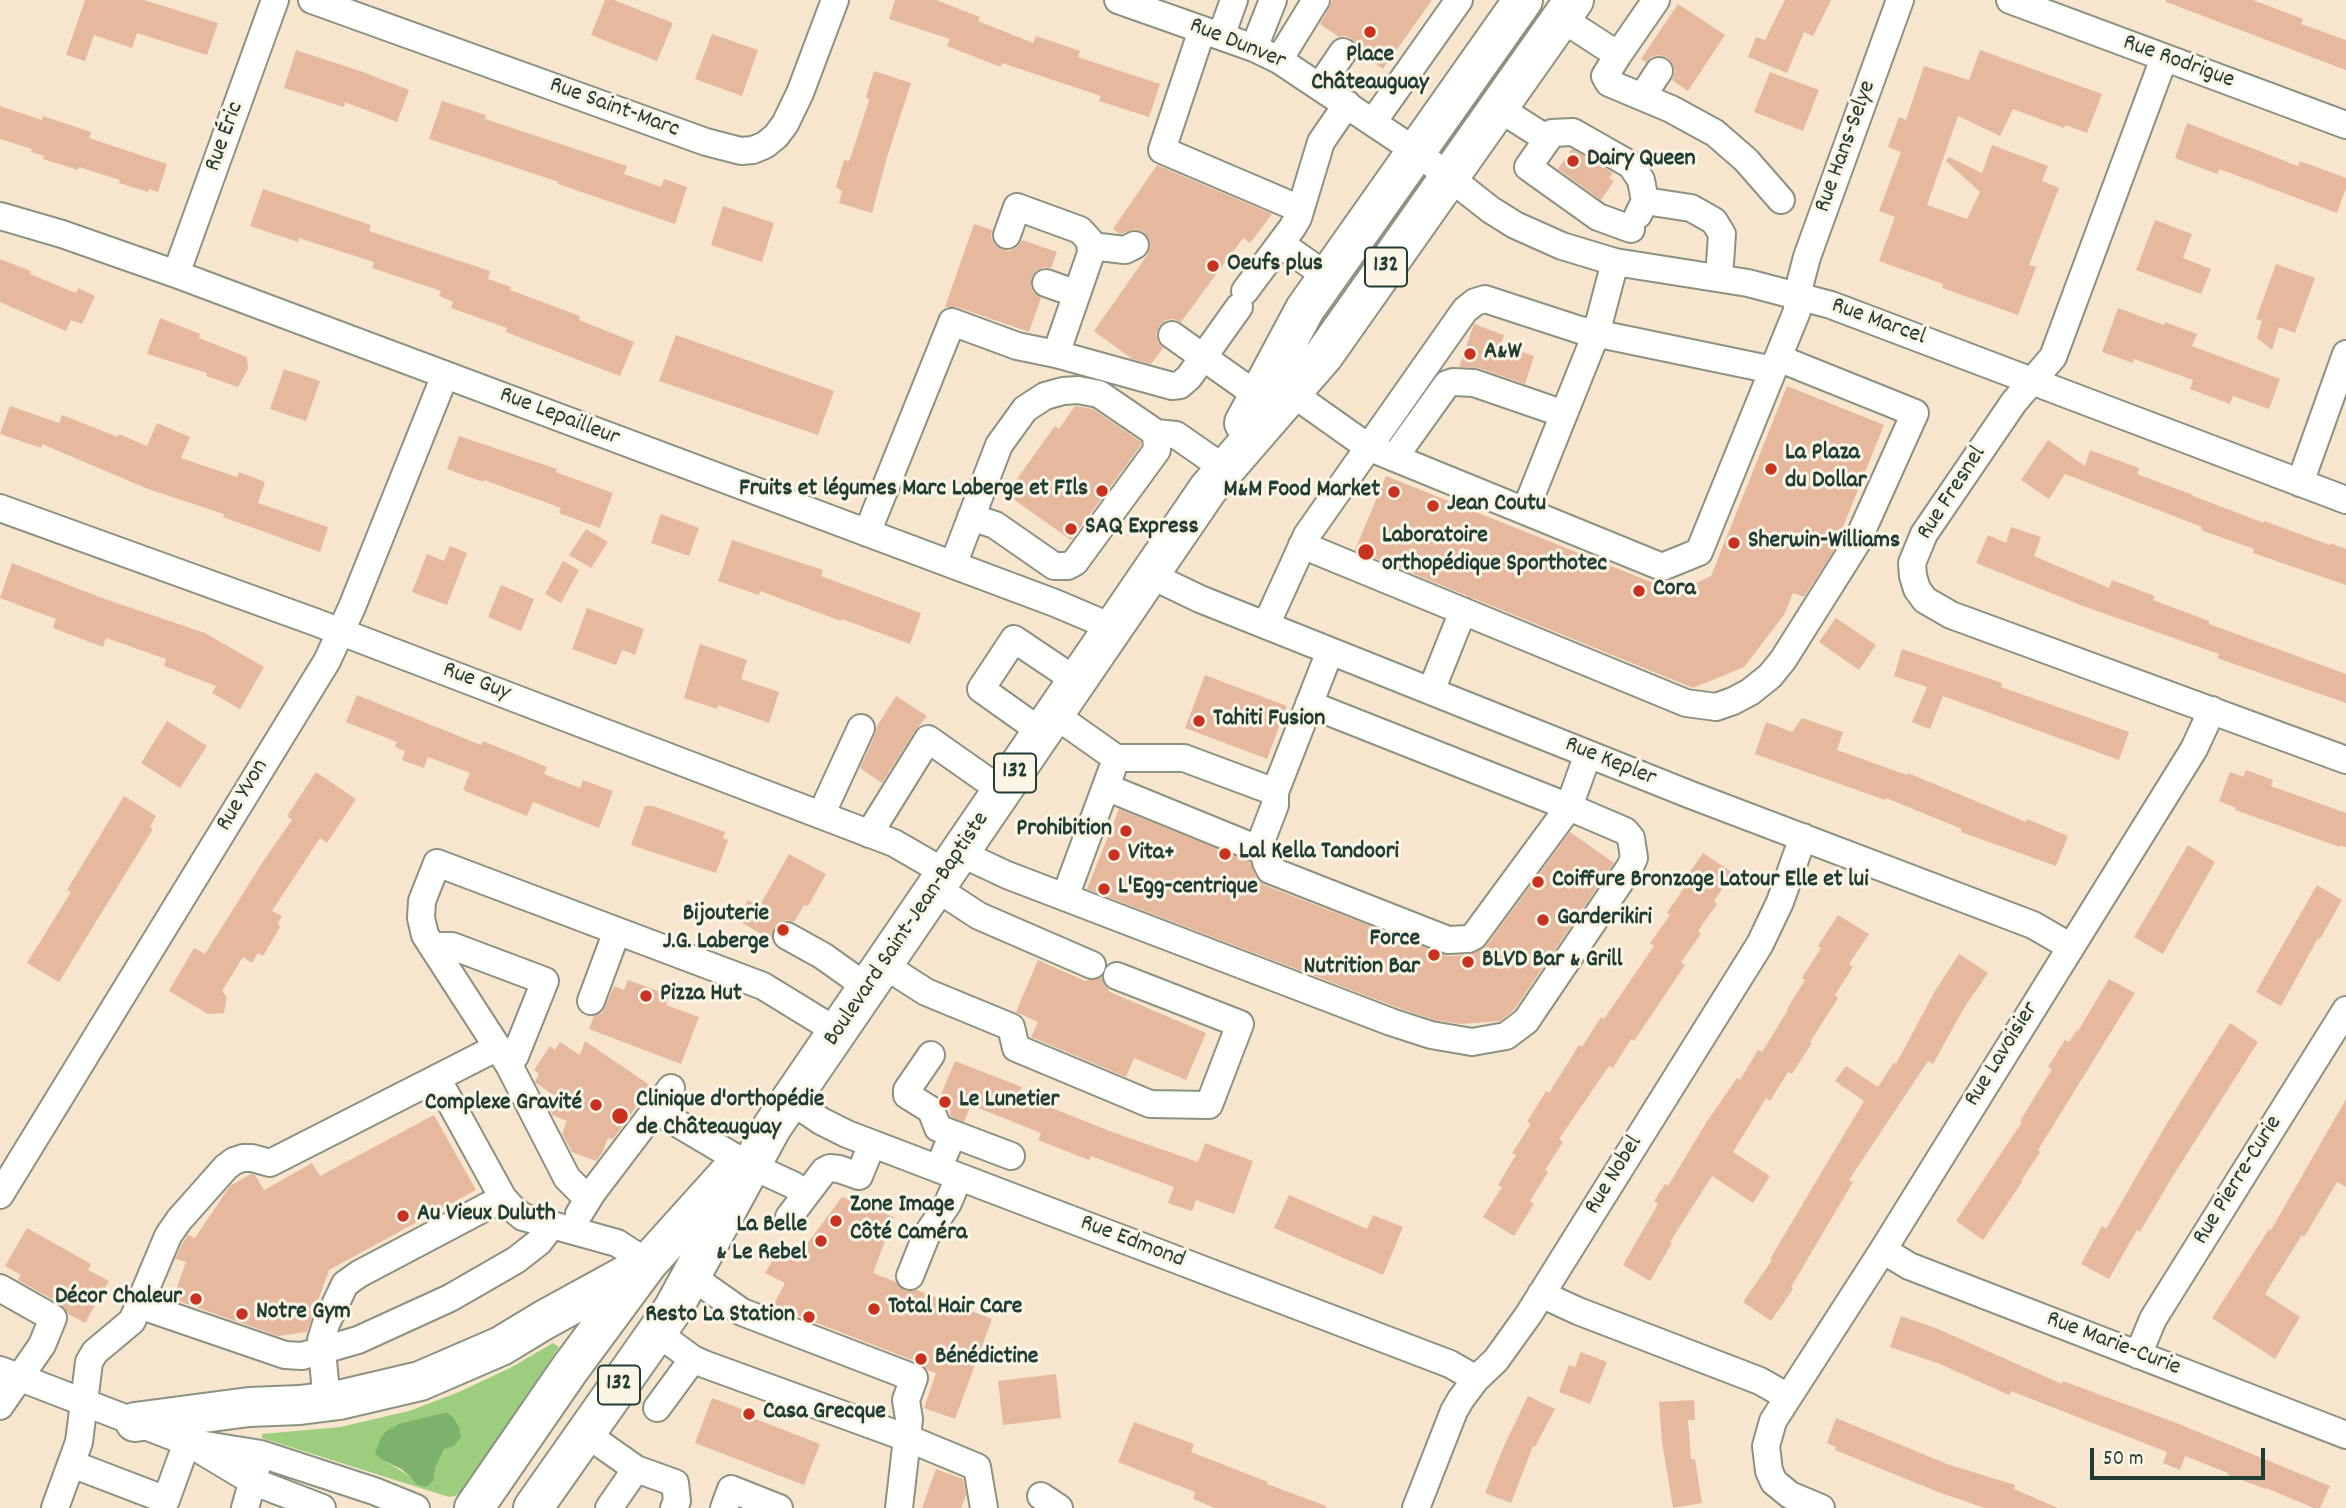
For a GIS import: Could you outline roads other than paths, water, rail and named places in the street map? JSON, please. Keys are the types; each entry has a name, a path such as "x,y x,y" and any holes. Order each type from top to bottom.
{"highway":[{"name":"Boulevard Saint-Jean-Baptiste","path":"533,1508 673,1309 746,1163 1274,394 1305,309 1523,0"},
{"name":"Boulevard Saint-Jean-Baptiste","path":"1274,394 1324,355 1568,9"},
{"name":"Boulevard Saint-Jean-Baptiste","path":"474,1508 569,1370 648,1263 746,1163"},
{"path":"135,1422 249,1407 327,1402 401,1386 501,1346 648,1263"}],"street":[{"name":"Rue Éric","path":"176,274 275,0"},
{"name":"Rue Saint-Marc","path":"312,0 706,142 741,151 765,145 785,124 800,93 835,0"},
{"name":"Rue Dunver","path":"1118,0 1156,6 1211,33 1279,60 1416,152"},
{"path":"1234,0 1211,33 1161,150 1300,209"},
{"path":"1254,48 1273,0"},
{"path":"1279,60 1316,0"},
{"path":"1373,122 1459,0"},
{"path":"1656,0 1618,55 1605,76 1606,80 1642,97 1675,97 1700,123 1728,143 1782,200"},
{"name":"Rue Hans-Selye","path":"1172,335 1203,358 1368,447 1394,458 1662,567 1699,552 1797,311 1797,295 1807,257 1900,0"},
{"name":"Rue Rodrigue","path":"2010,0 2346,125"},
{"path":"1568,9 1618,55"},
{"path":"1320,86 1343,52"},
{"name":"Rue Fresnel","path":"2164,58 2053,357 2014,402 1924,534 1912,564 1913,576 1917,589 1925,600 1951,615 2346,760"},
{"path":"1642,97 1659,71"},
{"path":"867,533 952,321 1017,346 1172,386 1180,385 1203,358 1293,228 1321,142 1347,104"},
{"path":"1497,107 1547,139"},
{"path":"1525,511 1596,334 1631,229 1645,201 1637,172 1624,160 1573,132 1552,133 1528,167 1598,217 1631,229"},
{"name":"Rue Marcel","path":"1416,152 1478,201 1514,225 1562,246 1620,263 1718,278 1831,305 2346,500"},
{"path":"1645,201 1690,208 1714,221 1722,234 1718,278"},
{"path":"1007,235 1017,207 1080,230 1090,241 1091,246 1077,294 1056,354"},
{"name":"Rue Lepailleur","path":"0,216 62,234 176,274 1066,607 1114,628"},
{"path":"1281,244 1328,277"},
{"path":"1091,246 1125,250 1135,245"},
{"path":"1046,283 1077,294"},
{"path":"1266,625 1302,545 1307,535 1465,310 1475,302 1485,299 1596,334 1775,364 1915,413 1856,544 1783,660 1770,676 1750,692 1716,707 1686,703 1302,545"},
{"path":"2300,483 2346,354"},
{"name":"Rue Yvon","path":"0,1195 327,661 445,375"},
{"path":"1394,458 1447,384 1453,382 1474,383 1564,414"},
{"path":"953,565 999,445 1025,409 1045,396 1063,391 1090,391 1099,394 1156,433 1175,435 1218,475"},
{"path":"971,517 995,525 1054,566 1068,566 1075,562 1157,450 1156,433"},
{"name":"Rue Guy","path":"0,508 341,632 821,815 900,846 948,872"},
{"name":"Rue Kepler","path":"1150,575 1266,625 1588,754 2033,925 2071,947"},
{"path":"1431,691 1464,611"},
{"path":"1078,682 1014,639 981,690 1116,758 1184,758 1275,792"},
{"path":"1330,651 1275,792 1275,805 1262,839 1266,862 1270,870 1277,874 1439,938 1459,940 1474,936 1569,807 1588,754"},
{"path":"948,872 1007,876 1409,1029 1472,1042 1506,1036 1527,1021 1630,867 1634,858 1631,838 1625,831 1569,807 1309,704"},
{"name":"Rue Lavoisier","path":"1821,1508 1782,1489 1774,1482 1769,1471 1766,1446 1773,1422 2194,749 2212,710"},
{"path":"821,815 861,728"},
{"path":"869,834 928,739 1002,791"},
{"path":"1065,897 1116,758"},
{"path":"1106,788 1253,847 1263,846"},
{"name":"Rue Nobel","path":"1416,1508 1454,1410 1476,1379 1507,1346 1760,944 1780,902 1803,837"},
{"path":"588,1199 567,1178 503,1056 425,935 421,914 422,901 438,863 775,992 838,1032"},
{"path":"948,872 979,916 1092,965"},
{"path":"591,1001 617,931"},
{"path":"787,936 823,956 876,977 926,992 1010,1027 1016,1048 1150,1104 1209,1105 1240,1024 1117,976"},
{"path":"55,1508 79,1442 89,1362 95,1352 132,1321 168,1236 226,1167 243,1158 270,1163 437,1078 503,1056 515,1056 545,981 452,946 435,950"},
{"name":"Rue Pierre-Curie","path":"2138,1355 2153,1319 2346,1010"},
{"path":"931,1055 907,1090 907,1095 931,1110 938,1128 1011,1156"},
{"path":"437,1078 503,1198 513,1209 523,1217 617,1243 648,1263"},
{"path":"139,1305 285,1355 302,1356 358,1340 450,1298 516,1260 562,1229 581,1211 663,1099 746,1163 806,1194"},
{"name":"Rue Edmond","path":"781,1113 821,1121 873,1144 1450,1364 1476,1379"},
{"path":"910,1276 926,1236 948,1203 953,1134"},
{"path":"789,1217 824,1171 830,1168 859,1176 873,1144"},
{"path":"327,1402 321,1340 345,1284 503,1198"},
{"name":"Rue Marie-Curie","path":"1883,1250 1909,1266 2346,1435"},
{"path":"691,1276 742,1312 914,1378 906,1401 909,1419 899,1508"},
{"path":"0,1406 10,1374 42,1345 56,1313 5,1283"},
{"path":"1541,1294 1578,1311 1760,1381 1788,1397"},
{"path":"656,1332 692,1359 907,1438 976,1468 984,1508"},
{"path":"657,1408 692,1359"},
{"path":"10,1374 187,1442 252,1481 323,1508"},
{"path":"586,1433 636,1469 675,1483 677,1501 674,1508"},
{"path":"72,1464 175,1504 187,1442"},
{"path":"187,1442 261,1454 394,1498 416,1508"},
{"path":"245,1508 261,1454"},
{"path":"608,1508 636,1469"},
{"path":"724,1508 731,1489 779,1508"}],"place":[{"name":"Place Châteauguay","path":"1370,32"},
{"name":"Dairy Queen","path":"1573,161"},
{"name":"Oeufs plus","path":"1213,266"},
{"name":"A&W","path":"1470,354"},
{"name":"La Plaza du Dollar","path":"1771,469"},
{"name":"Fruits et légumes Marc Laberge et FIls","path":"1102,491"},
{"name":"M&M Food Market","path":"1394,492"},
{"name":"Jean Coutu","path":"1433,506"},
{"name":"SAQ Express","path":"1071,529"},
{"name":"Sherwin-Williams","path":"1734,543"},
{"name":"Laboratoire orthopédique Sporthotec","path":"1366,552"},
{"name":"Cora","path":"1639,591"},
{"name":"Tahiti Fusion","path":"1199,721"},
{"name":"Prohibition","path":"1126,831"},
{"name":"Lal Kella Tandoori","path":"1225,854"},
{"name":"Vita+","path":"1114,855"},
{"name":"Coiffure Bronzage Latour Elle et lui","path":"1538,882"},
{"name":"L'Egg-centrique","path":"1104,889"},
{"name":"Garderikiri","path":"1543,920"},
{"name":"Bijouterie J.G. Laberge","path":"783,930"},
{"name":"Force Nutrition Bar","path":"1434,955"},
{"name":"BLVD Bar & Grill","path":"1468,962"},
{"name":"Pizza Hut","path":"646,996"},
{"name":"Le Lunetier","path":"945,1102"},
{"name":"Complexe Gravité","path":"596,1105"},
{"name":"Clinique d'orthopédie de Châteauguay","path":"620,1116"},
{"name":"Au Vieux Duluth","path":"403,1216"},
{"name":"Zone Image Côté Caméra","path":"836,1221"},
{"name":"La Belle & Le Rebel","path":"821,1241"},
{"name":"Décor Chaleur","path":"196,1299"},
{"name":"Total Hair Care","path":"874,1309"},
{"name":"Notre Gym","path":"242,1314"},
{"name":"Resto La Station","path":"809,1317"},
{"name":"Bénédictine","path":"921,1359"},
{"name":"Casa Grecque","path":"749,1414"}]}
